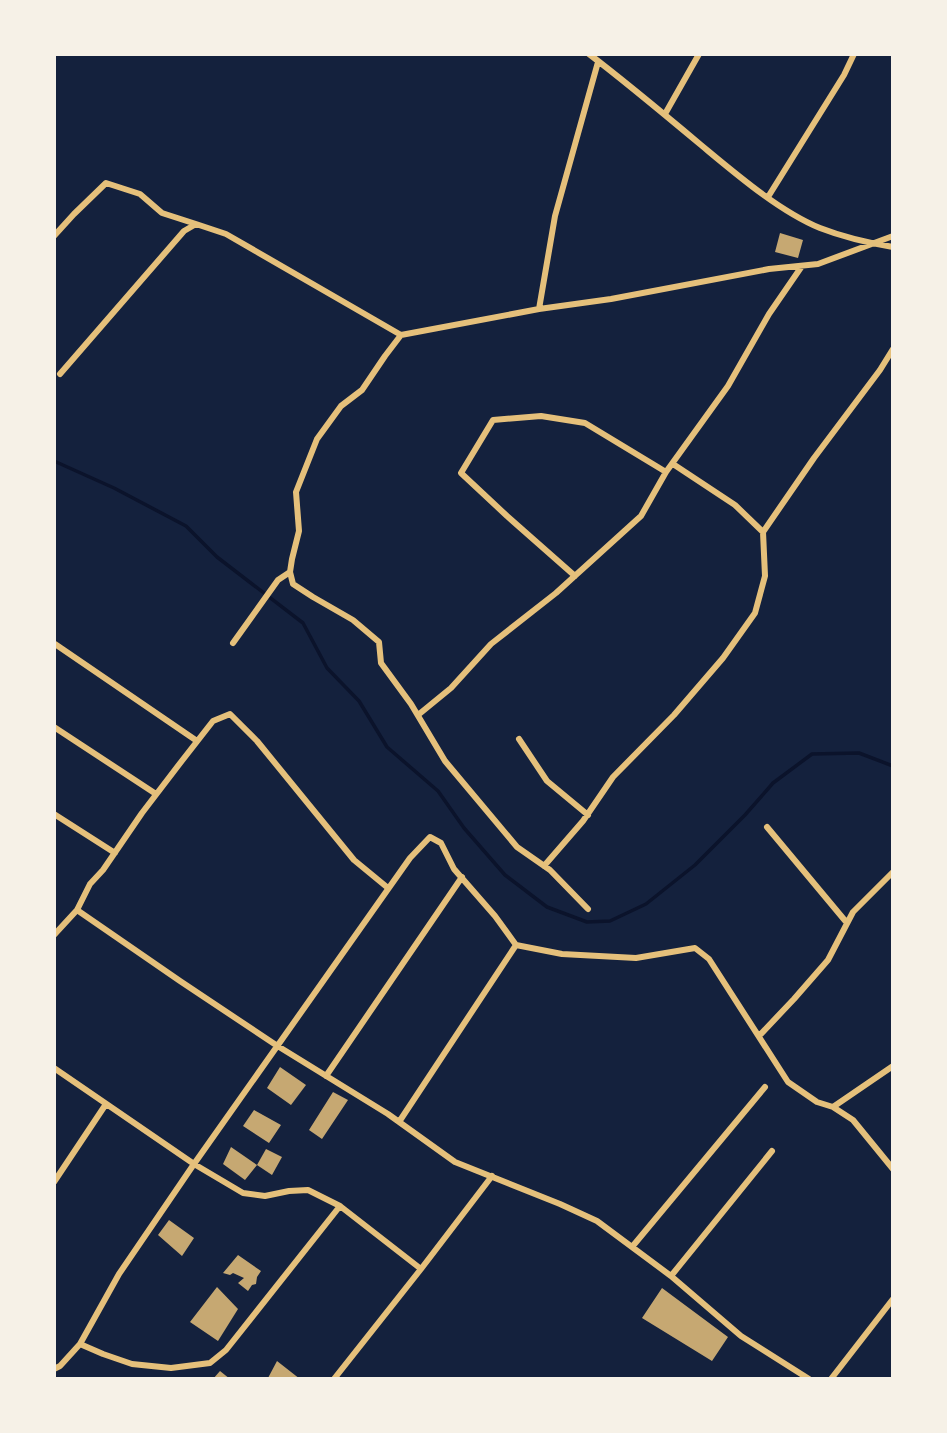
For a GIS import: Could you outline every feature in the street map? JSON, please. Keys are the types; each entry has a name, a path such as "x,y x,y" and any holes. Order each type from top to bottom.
{"street":[{"path":"589,54 735,174 779,205 819,228 872,244 893,247"},
{"path":"664,114 699,54"},
{"path":"768,197 844,75 854,54"},
{"path":"539,309 555,216 598,62"},
{"path":"54,236 106,183 139,194 162,213 226,234 401,335"},
{"path":"60,373 184,231 196,225"},
{"path":"588,909 544,866 517,847 445,761 418,715 382,663 379,642 353,620 293,584 290,572 299,531 296,492 317,439 341,406 362,390 401,335 769,269 818,264 893,236"},
{"path":"418,715 451,688 491,644 556,593 641,516 666,472 728,386 769,314 802,266"},
{"path":"544,866 588,815 613,777 674,715 723,658 755,613 765,576 763,532 893,349"},
{"path":"575,576 461,473 493,420 541,416 585,423 666,472"},
{"path":"673,464 735,505 763,532"},
{"path":"233,643 278,580 290,572"},
{"path":"54,645 197,741"},
{"path":"54,935 77,911 90,884 197,741 214,721 230,714 257,741 354,860 388,888"},
{"path":"54,727 156,794"},
{"path":"519,739 547,781 588,815"},
{"path":"54,814 115,853"},
{"path":"767,827 847,923"},
{"path":"54,1369 61,1366 80,1344 120,1274 276,1045 410,858 430,837 441,843 454,869 516,945 562,954 636,958 695,948 709,958 788,1082 853,1120 893,1169"},
{"path":"759,1036 828,960 853,912 893,872"},
{"path":"326,1076 461,877"},
{"path":"77,911 455,1162 560,1203 597,1221 671,1276 741,1336 809,1379"},
{"path":"398,1122 516,945"},
{"path":"832,1107 893,1066"},
{"path":"54,1068 194,1164 243,1193 265,1196 289,1191 308,1191 341,1206 421,1269"},
{"path":"632,1247 765,1087"},
{"path":"55,1179 106,1104"},
{"path":"671,1276 772,1151"},
{"path":"334,1379 492,1176"},
{"path":"80,1344 132,1364 171,1368 210,1363 226,1350 341,1206"},
{"path":"831,1379 893,1299"}],"building":[{"path":"780,233 803,240 798,258 775,252"},
{"path":"280,1067 306,1085 291,1105 267,1088"},
{"path":"333,1092 348,1100 322,1139 309,1130"},
{"path":"254,1110 281,1125 269,1143 243,1126"},
{"path":"231,1147 257,1165 245,1180 223,1164"},
{"path":"266,1149 282,1157 272,1175 257,1165"},
{"path":"169,1220 194,1238 182,1256 158,1235"},
{"path":"238,1255 261,1271 256,1284 248,1291 238,1283 244,1278 233,1273 223,1273"},
{"path":"217,1287 238,1309 218,1341 190,1322"},
{"path":"662,1288 728,1337 712,1361 642,1318"},
{"path":"277,1361 300,1379 268,1378"},
{"path":"220,1371 230,1379 213,1379"}],"waterway":[{"path":"54,461 114,488 186,526 217,557 303,623 327,668 359,701 387,747 438,791 464,828 505,875 547,907 587,922 610,921 646,904 695,865 773,783 812,754 859,753 893,766"}]}
